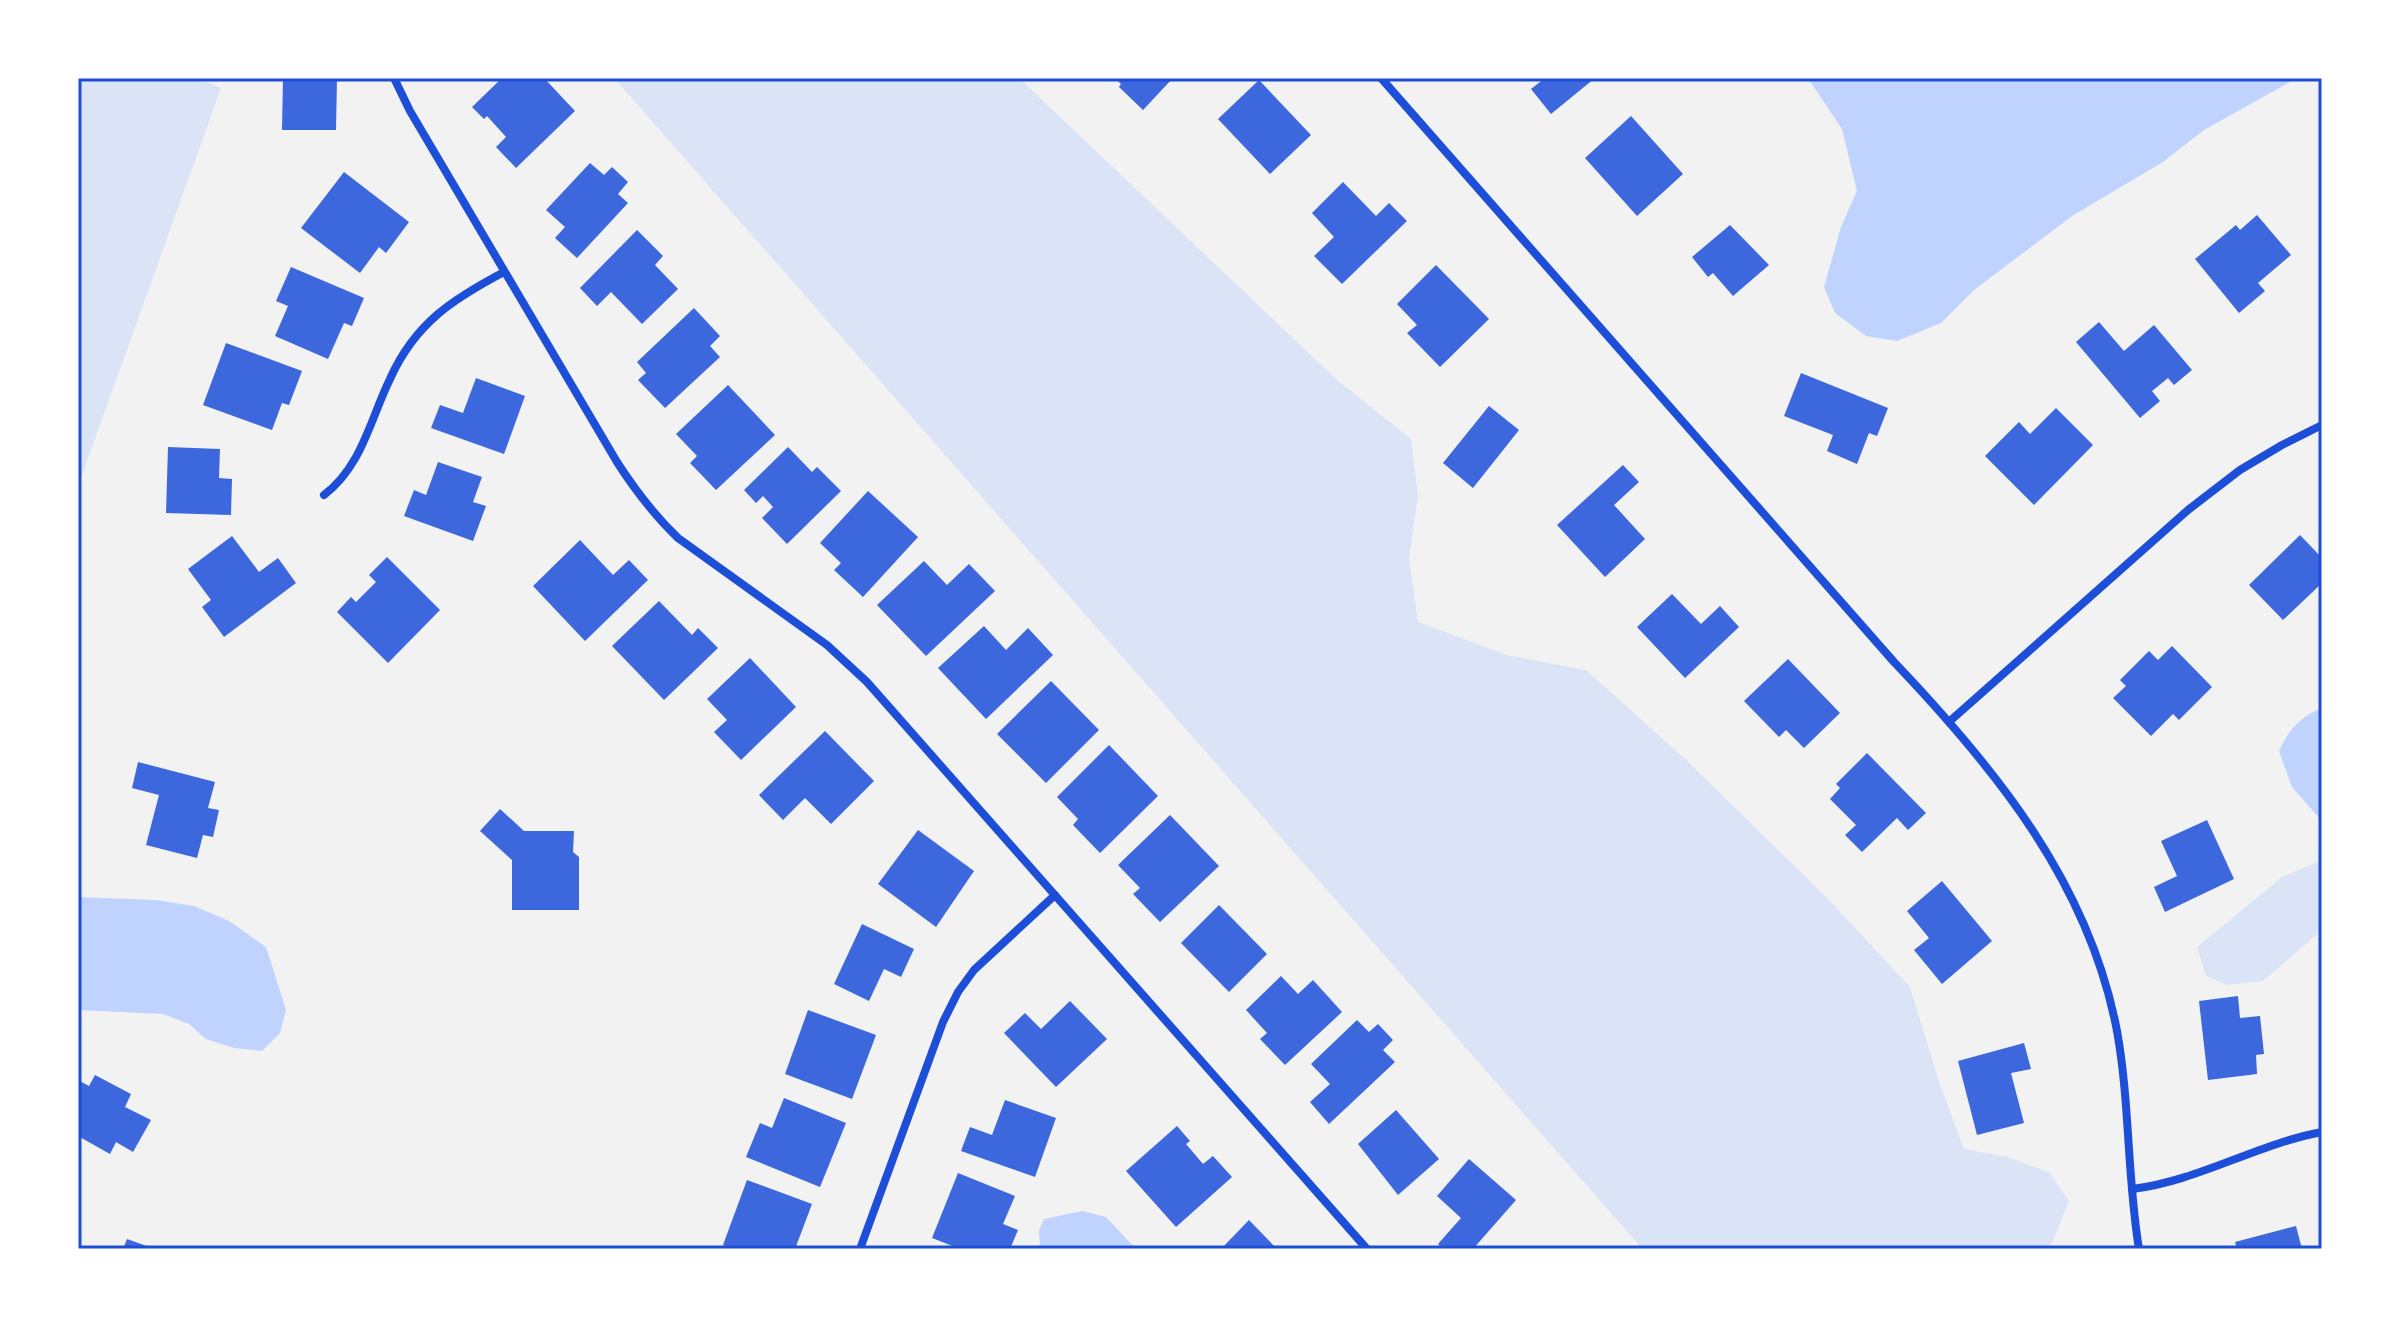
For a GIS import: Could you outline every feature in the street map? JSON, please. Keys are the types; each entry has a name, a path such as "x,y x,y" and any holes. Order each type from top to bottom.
{"street":[{"path":"394,78 410,111 617,462 662,523 678,538 827,645 867,682 1367,1249"},
{"path":"1381,78 1894,662 1950,721 2031,826 2059,870 2078,911 2116,1027 2124,1075 2139,1249"},
{"path":"324,495 340,483 353,465 389,379 416,334 460,295 504,272"},
{"path":"1950,721 2188,510 2240,470 2322,425"},
{"path":"860,1249 943,1022 958,992 974,970 1055,895"},
{"path":"2132,1189 2157,1186 2267,1147 2322,1132"}],"shaded area":[{"path":"78,78 197,78 221,88 78,486"},
{"path":"614,78 1019,78 1336,379 1411,439 1418,496 1409,558 1418,622 1507,655 1586,670 1684,758 1826,897 1910,987 1940,1085 1964,1149 2007,1157 2049,1172 2069,1201 2053,1241 2046,1249 1639,1249 1639,1245"},
{"path":"2322,860 2322,930 2263,981 2227,985 2206,976 2197,947 2282,877"}],"water":[{"path":"1808,78 2297,78 2204,130 2163,162 2072,216 1974,290 1941,323 1897,341 1866,336 1835,313 1824,287 1841,227 1857,191 1842,129"},
{"path":"2322,708 2322,821 2292,787 2279,751 2296,725"},
{"path":"78,897 156,900 194,906 229,921 266,947 286,1010 280,1033 262,1051 234,1048 206,1039 189,1024 163,1014 78,1010"},
{"path":"1082,1211 1106,1217 1136,1249 1040,1249 1039,1230 1044,1219"}],"building":[{"path":"283,78 337,78 336,130 282,130"},
{"path":"502,78 544,78 575,111 516,168 496,147 506,137 487,116 484,119 472,107"},
{"path":"1115,78 1173,78 1143,110 1119,87 1121,84"},
{"path":"1545,78 1595,78 1551,114 1531,89"},
{"path":"1259,80 1311,135 1270,174 1218,119"},
{"path":"1631,116 1683,174 1637,216 1585,158"},
{"path":"590,163 604,175 612,167 628,182 618,194 628,203 577,258 555,238 565,227 546,210"},
{"path":"344,172 409,222 386,253 379,247 360,273 301,228"},
{"path":"1343,182 1376,216 1389,203 1407,221 1342,284 1314,256 1334,237 1312,213"},
{"path":"2257,215 2291,255 2258,283 2265,291 2239,313 2195,259 2236,225 2240,230"},
{"path":"1730,225 1769,265 1733,296 1713,273 1708,277 1692,257"},
{"path":"637,230 663,256 655,265 678,289 642,324 611,292 597,306 580,288"},
{"path":"1436,265 1489,319 1440,367 1407,333 1417,325 1397,304"},
{"path":"291,267 364,298 352,326 344,323 328,359 275,336 288,306 276,301"},
{"path":"694,308 720,336 710,346 720,357 665,408 638,380 646,373 637,362"},
{"path":"2099,322 2124,351 2154,325 2192,370 2174,385 2168,378 2152,391 2160,401 2140,418 2076,342"},
{"path":"226,343 302,371 289,405 282,403 272,430 203,405"},
{"path":"1801,373 1888,408 1877,436 1869,433 1857,464 1827,451 1833,435 1784,416"},
{"path":"476,378 525,396 504,454 431,428 440,405 463,413"},
{"path":"728,385 775,435 716,490 690,463 697,456 676,434"},
{"path":"1489,406 1519,430 1473,488 1443,463"},
{"path":"2056,408 2093,445 2034,505 1985,456 2019,422 2030,434"},
{"path":"168,447 220,449 219,478 232,479 231,515 166,513"},
{"path":"788,447 812,472 817,467 841,491 787,544 762,518 773,507 763,496 756,503 744,490"},
{"path":"438,462 482,477 473,502 486,506 473,541 404,516 414,490 426,495"},
{"path":"1623,465 1639,482 1614,505 1645,539 1605,577 1557,525"},
{"path":"868,491 918,537 863,597 834,570 841,563 820,543"},
{"path":"2300,535 2322,558 2322,583 2283,620 2249,585"},
{"path":"232,536 259,572 278,558 296,583 224,637 202,607 211,600 188,569"},
{"path":"580,540 613,575 629,560 648,580 585,641 533,586"},
{"path":"387,557 440,610 388,663 337,612 351,597 356,602 376,582 369,575"},
{"path":"924,561 947,585 969,564 995,591 926,656 877,605"},
{"path":"1672,594 1701,624 1720,606 1739,627 1685,678 1637,627"},
{"path":"659,601 692,635 698,628 718,648 664,700 612,646"},
{"path":"984,626 1006,650 1028,628 1053,655 986,719 938,668"},
{"path":"2172,646 2212,687 2179,720 2173,714 2151,736 2113,698 2126,686 2120,680 2149,651 2158,660"},
{"path":"750,658 796,707 741,760 714,732 727,720 707,699"},
{"path":"1788,659 1840,713 1804,748 1786,730 1779,737 1744,701"},
{"path":"1051,681 1099,730 1046,783 997,734"},
{"path":"825,731 874,781 831,824 805,798 783,820 759,795"},
{"path":"1109,745 1158,796 1100,853 1073,825 1078,819 1057,797"},
{"path":"1867,753 1926,813 1908,830 1897,818 1862,852 1845,835 1856,825 1830,799 1840,788 1836,784"},
{"path":"138,762 215,782 208,808 219,810 213,837 203,835 197,858 146,845 159,795 132,788"},
{"path":"500,809 524,831 574,831 573,852 579,857 579,910 512,910 512,860 480,831"},
{"path":"1170,815 1219,866 1160,922 1133,894 1140,888 1118,865"},
{"path":"2207,820 2234,879 2165,912 2154,887 2177,876 2161,841"},
{"path":"918,830 974,871 936,927 878,884"},
{"path":"1942,881 1992,941 1942,984 1914,950 1929,938 1907,911"},
{"path":"1219,905 1267,954 1229,992 1181,943"},
{"path":"862,924 914,949 901,977 884,969 869,1001 834,984"},
{"path":"1281,976 1298,994 1313,980 1342,1012 1285,1065 1260,1039 1267,1033 1246,1010"},
{"path":"2238,996 2240,1018 2260,1016 2264,1054 2256,1055 2257,1074 2208,1080 2199,1001"},
{"path":"1070,1001 1107,1039 1056,1087 1004,1033 1025,1013 1041,1029"},
{"path":"808,1010 876,1035 852,1099 785,1074"},
{"path":"1357,1020 1369,1032 1378,1024 1393,1040 1383,1050 1395,1062 1329,1124 1310,1102 1330,1084 1311,1064"},
{"path":"2024,1043 2031,1069 2011,1073 2024,1123 1977,1135 1958,1061"},
{"path":"95,1075 131,1094 125,1107 151,1120 133,1152 116,1142 110,1154 78,1136 78,1080 89,1086"},
{"path":"784,1098 846,1123 820,1187 746,1157 760,1123 772,1128"},
{"path":"1005,1100 1056,1118 1035,1177 961,1151 970,1127 992,1135"},
{"path":"1396,1110 1439,1159 1398,1195 1358,1144"},
{"path":"1177,1126 1190,1141 1186,1144 1203,1164 1213,1156 1232,1177 1176,1227 1126,1171"},
{"path":"1469,1159 1516,1200 1473,1249 1443,1249 1438,1244 1461,1218 1437,1196"},
{"path":"958,1173 1015,1196 1003,1224 1018,1230 1010,1249 960,1249 932,1238"},
{"path":"747,1180 812,1204 795,1249 734,1249 723,1245"},
{"path":"1249,1220 1277,1249 1221,1249"},
{"path":"2296,1226 2302,1249 2237,1249 2235,1242"},
{"path":"127,1239 155,1249 123,1249"}]}
